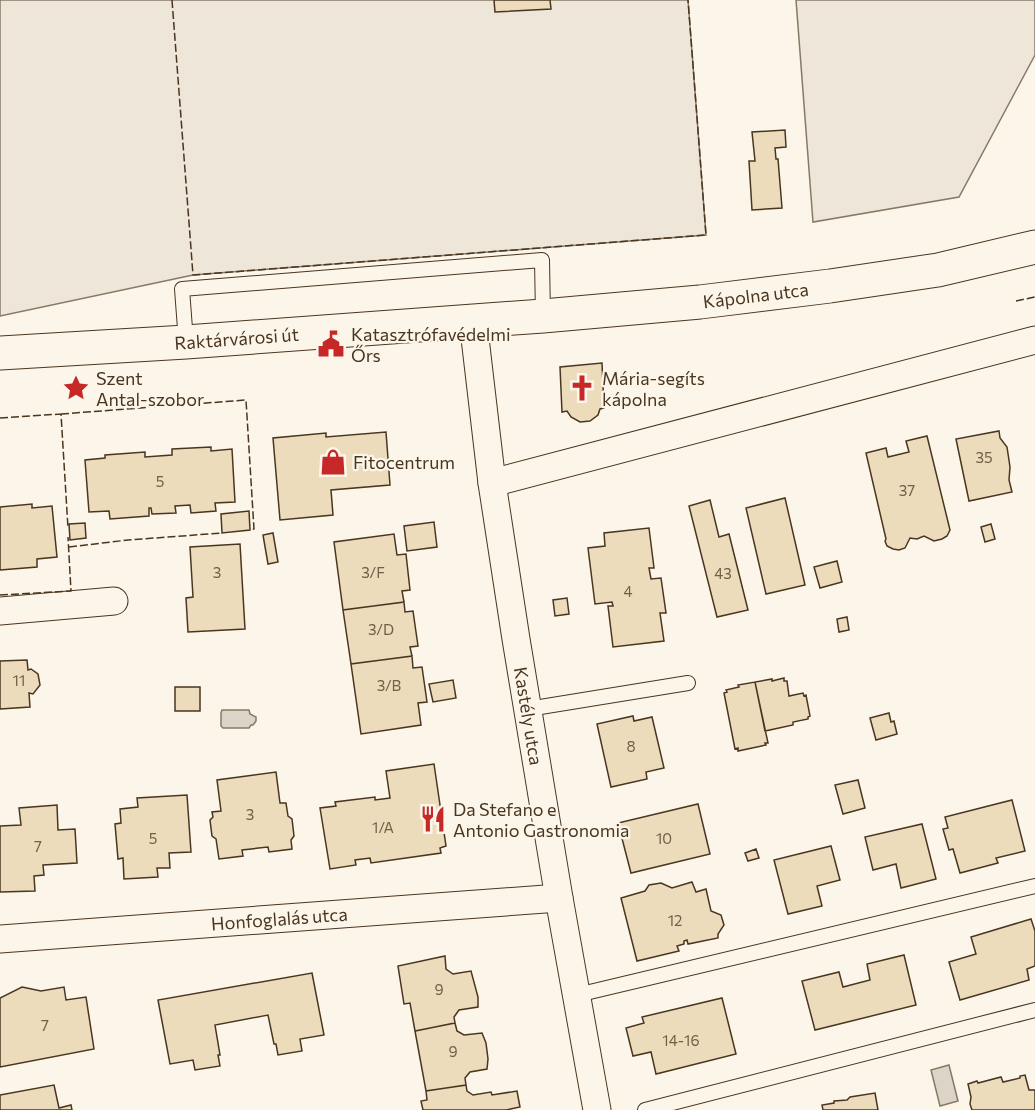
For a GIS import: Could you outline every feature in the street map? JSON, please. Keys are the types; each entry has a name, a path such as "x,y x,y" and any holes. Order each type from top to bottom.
{"main road":[{"name":"Kápolna utca","path":"473,321 700,302 830,286 938,270 1035,247"},
{"name":"Raktárvárosi út","path":"0,353 473,321"}],"street":[{"name":"Kastély utca","path":"473,321 492,483 559,898 597,1110"},
{"path":"492,483 1035,340"},
{"path":"0,611 114,601"},
{"name":"Honfoglalás utca","path":"0,939 559,898"}],"lane":[{"path":"186,342 182,289 542,260 543,316"},
{"path":"528,709 688,682"},
{"path":"577,994 1035,886"},
{"path":"645,1110 1035,1010"}],"shaded area":[{"path":"0,0 688,0 706,235 193,275 0,316"},
{"path":"796,0 1035,0 1035,55 959,197 813,222"},
{"path":"222,710 249,710 250,714 256,717 256,721 249,728 223,728 221,726"},
{"path":"949,1065 958,1101 940,1106 931,1070"}],"building":[{"path":"494,0 550,0 551,9 495,12"},
{"path":"785,130 786,147 775,148 782,208 752,210 749,161 755,161 752,132"},
{"name":"Mária-segíts kápolna","path":"602,363 604,408 600,409 598,415 590,421 580,422 571,417 567,411 562,412 560,367"},
{"path":"999,431 1000,438 1007,447 1012,492 969,501 956,439"},
{"path":"386,432 390,485 331,490 333,515 280,520 273,438 326,433 326,437"},
{"path":"927,436 950,530 942,539 934,541 924,536 917,539 910,538 905,548 893,549 887,546 885,541 866,453 886,448 888,457 909,452 906,441"},
{"path":"211,447 211,451 232,449 235,502 215,503 216,511 191,513 190,505 175,506 176,513 152,514 149,508 149,516 110,519 109,511 89,512 85,460 105,458 105,455 145,452 145,457 172,455 172,449"},
{"path":"785,498 805,585 766,594 746,508"},
{"path":"710,500 719,537 729,534 748,610 717,617 689,506"},
{"path":"32,504 32,508 52,506 57,557 37,559 37,567 0,570 0,507"},
{"path":"249,511 250,530 222,533 221,514"},
{"path":"434,522 437,547 407,551 404,526"},
{"path":"85,523 86,538 70,540 69,524"},
{"path":"991,524 995,539 985,542 981,527"},
{"path":"649,528 654,568 649,568 651,579 661,578 666,613 660,613 664,641 613,647 608,606 613,606 612,602 595,604 588,548 605,546 604,533"},
{"path":"273,533 278,562 268,564 263,535"},
{"path":"394,534 397,555 406,554 410,590 402,591 404,602 343,610 334,542"},
{"path":"240,544 245,629 188,632 186,598 193,597 190,547"},
{"path":"837,561 842,582 820,588 814,567"},
{"path":"567,598 569,614 555,616 553,600"},
{"path":"404,602 405,612 413,611 418,646 410,647 412,656 351,664 343,610"},
{"path":"847,617 849,630 839,632 837,619"},
{"path":"412,656 413,668 422,667 427,702 418,703 421,725 361,734 351,664"},
{"path":"27,660 28,670 31,669 38,674 40,685 33,694 29,693 30,707 0,709 0,661"},
{"path":"784,678 784,681 787,681 789,696 803,693 804,696 806,695 810,716 808,719 793,722 793,725 765,731 755,682"},
{"path":"453,680 456,698 433,702 429,684"},
{"path":"755,682 768,743 738,751 738,748 735,749 724,693 727,692 726,690 739,687 738,685"},
{"path":"175,687 200,687 200,711 175,711"},
{"path":"889,713 891,722 894,721 897,734 876,740 870,718"},
{"path":"633,716 634,721 652,717 664,768 646,772 647,779 611,787 597,724"},
{"path":"434,764 446,846 440,848 441,853 371,863 370,858 355,860 356,865 330,869 320,808 336,806 335,802 375,797 375,800 390,798 386,771"},
{"path":"276,772 280,803 286,803 288,816 292,819 294,836 291,840 292,849 269,852 268,847 242,850 243,856 219,859 210,820 213,817 212,812 221,811 217,780"},
{"path":"858,780 865,808 843,814 835,785"},
{"path":"187,795 191,852 169,853 170,868 157,868 158,877 124,879 123,858 118,859 115,824 121,823 120,809 138,807 137,798"},
{"path":"1012,800 1025,851 996,858 998,863 960,873 953,849 949,850 943,829 948,828 945,817"},
{"path":"698,804 710,854 631,873 618,823"},
{"path":"57,805 58,830 75,829 77,863 43,865 44,875 34,876 35,891 0,892 0,826 21,825 19,808"},
{"path":"922,824 936,879 901,888 896,864 873,870 865,837"},
{"path":"831,846 840,880 817,886 822,906 788,914 774,860"},
{"path":"756,849 759,858 748,861 745,853"},
{"path":"692,882 696,892 706,889 711,911 721,915 724,925 718,938 688,944 687,940 684,944 677,946 679,951 637,961 621,898 645,891 649,885 661,883 672,888"},
{"path":"1031,919 1035,931 1035,966 1027,969 1029,980 960,1000 949,962 976,954 971,937"},
{"path":"904,955 916,1005 815,1030 802,981 839,972 843,987 870,980 867,964"},
{"path":"445,956 446,969 453,974 471,971 478,997 478,1007 459,1010 454,1017 455,1023 415,1031 410,1003 404,1004 398,966"},
{"path":"312,973 324,1035 300,1039 302,1051 278,1055 268,1015 215,1025 220,1066 195,1070 193,1060 170,1064 158,1000"},
{"path":"22,987 41,991 64,987 66,1000 86,997 94,1049 0,1067 0,998"},
{"path":"722,998 736,1054 656,1074 651,1052 633,1056 626,1028 644,1023 642,1017"},
{"path":"455,1023 457,1031 464,1035 482,1033 486,1043 487,1069 470,1072 465,1078 466,1085 426,1091 415,1031"},
{"path":"1025,1075 1029,1090 1035,1090 1035,1110 972,1110 968,1084 1001,1077 1003,1082"},
{"path":"54,1085 59,1108 71,1105 72,1110 0,1110 0,1095"},
{"path":"466,1085 467,1091 473,1095 517,1091 520,1107 506,1110 423,1110 421,1101 427,1100 426,1091"},
{"path":"875,1093 878,1110 823,1110 822,1105 834,1103 834,1101"}],"fence":[{"path":"172,0 193,275 706,235 688,0"},
{"path":"1016,301 1035,297"},
{"path":"61,414 246,400 254,529 250,530"},
{"path":"0,418 61,414 68,528"},
{"path":"69,547 222,533"},
{"path":"0,595 71,591 68,537"}],"place":[{"name":"Katasztrófavédelmi Őrs","path":"331,344"},
{"name":"Szent Antal-szobor","path":"76,388"},
{"name":"Mária-segíts kápolna","path":"582,388"},
{"name":"Fitocentrum","path":"333,462"},
{"name":"Da Stefano e Antonio Gastronomia","path":"433,819"}]}
